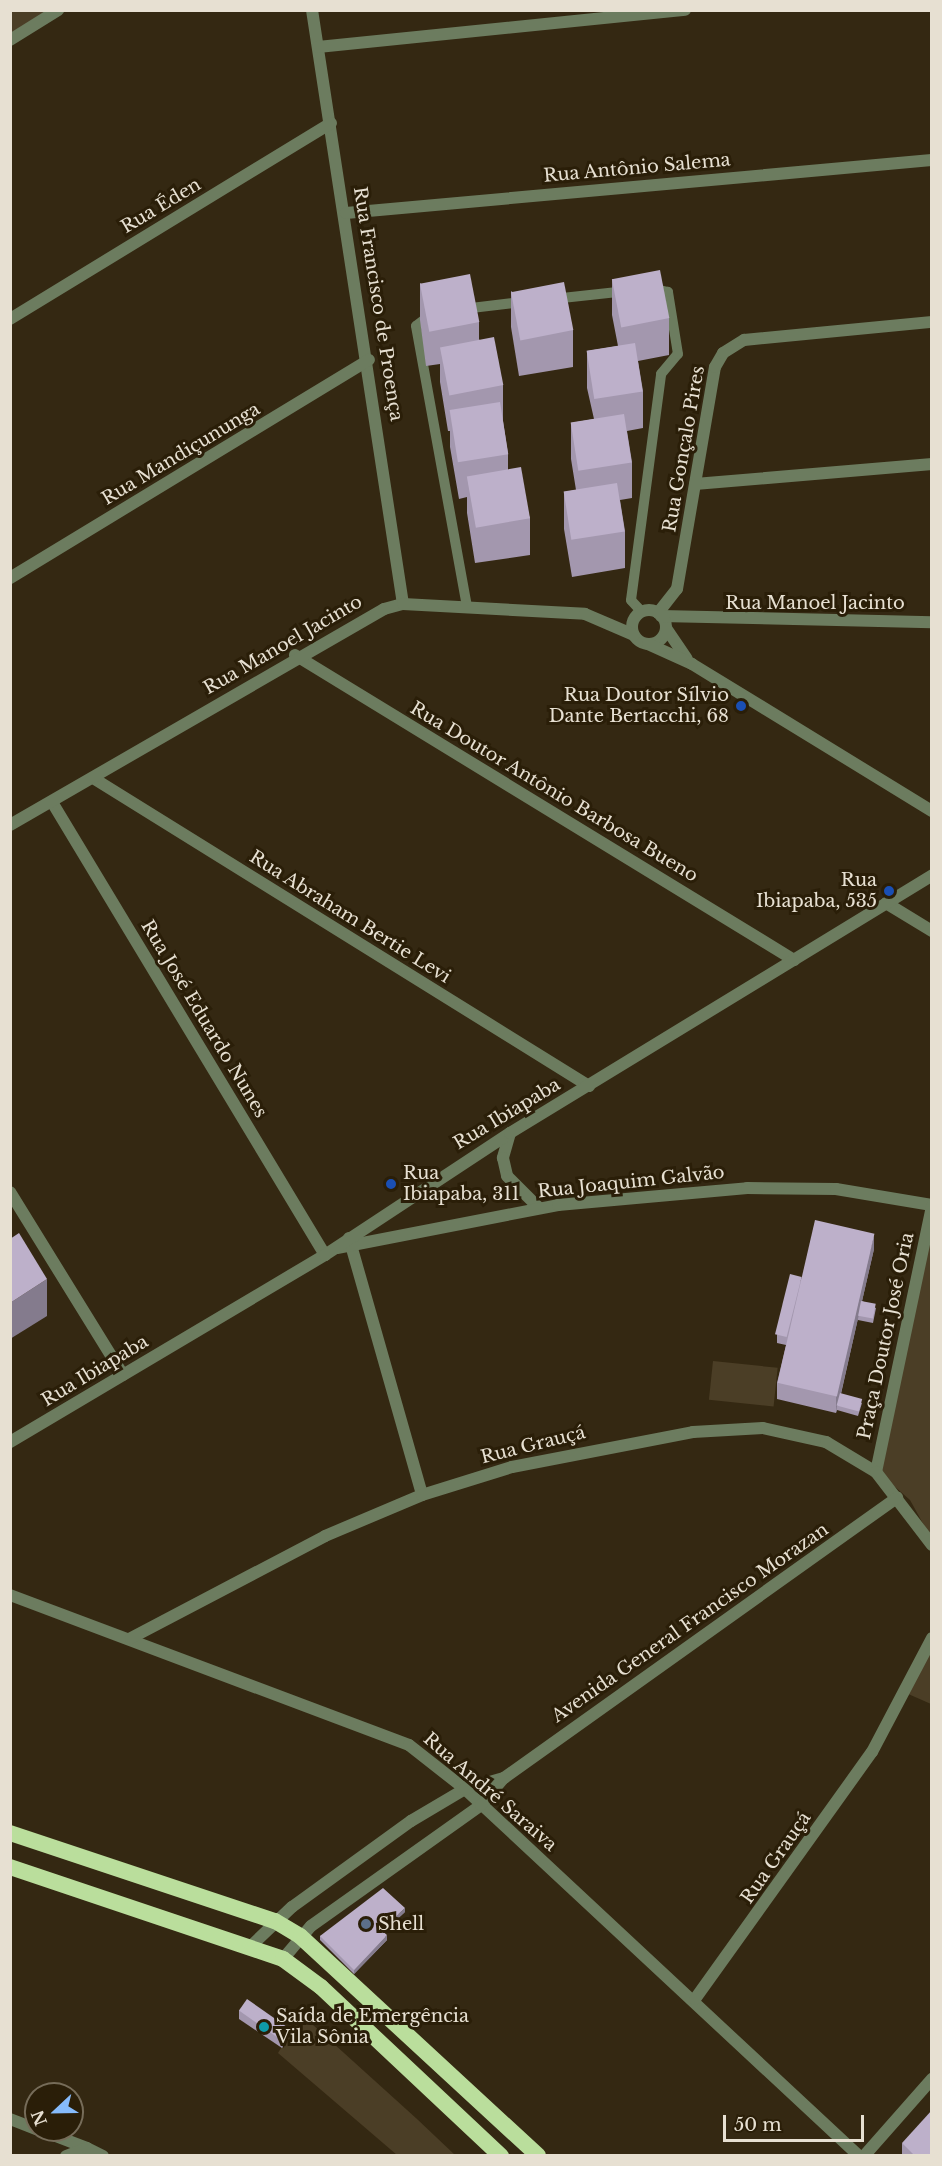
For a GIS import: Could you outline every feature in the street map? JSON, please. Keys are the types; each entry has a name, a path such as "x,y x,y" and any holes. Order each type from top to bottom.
{"highway":[{"path":"10,1833 275,1921 300,1936 538,2156"},
{"path":"10,1867 251,1946 283,1959 321,1987 501,2156"}],"street":[{"path":"10,40 58,10"},
{"name":"Rua Francisco de Proença","path":"312,10 369,360 403,604"},
{"path":"318,46 685,10"},
{"name":"Rua Éden","path":"10,319 331,123"},
{"name":"Rua Antônio Salema","path":"346,213 932,160"},
{"name":"Rua Gonçalo Pires","path":"663,620 678,589 715,367 730,346 744,340 932,322"},
{"name":"Rua Mandiçununga","path":"10,578 369,360"},
{"path":"695,484 932,464"},
{"name":"Rua Manoel Jacinto","path":"10,825 362,618 403,604 585,614 634,635"},
{"path":"692,664 663,620 642,612 632,624 634,635 692,664 932,811"},
{"path":"648,644 662,638 663,620"},
{"name":"Rua Manoel Jacinto","path":"663,620 932,622"},
{"name":"Rua Doutor Antônio Barbosa Bueno","path":"295,656 794,960"},
{"name":"Rua Abraham Bertie Levi","path":"93,778 589,1086"},
{"name":"Rua José Eduardo Nunes","path":"52,802 325,1255"},
{"name":"Rua Ibiapaba","path":"350,1241 510,1133 932,875"},
{"path":"886,903 932,931"},
{"path":"510,1133 503,1158 507,1176 539,1208"},
{"name":"Rua Joaquim Galvão","path":"337,1248 350,1241 539,1208 747,1188 836,1189 932,1205"},
{"path":"10,1192 123,1375"},
{"name":"Praça Doutor José Oria","path":"876,1472 932,1205"},
{"path":"350,1241 422,1495"},
{"name":"Rua Ibiapaba","path":"10,1442 337,1248"},
{"name":"Rua Grauçá","path":"131,1638 325,1536 422,1495 608,1445 763,1428 826,1442 876,1472 932,1545"},
{"name":"Avenida General Francisco Morazan","path":"283,1959 300,1936 481,1805 504,1778 897,1498"},
{"name":"Rua André Saraiva","path":"10,1595 388,1734 465,1789 695,1999 861,2156"},
{"name":"Rua Grauçá","path":"695,1999 872,1752 932,1638"},
{"name":"Avenida General Francisco Morazan","path":"251,1946 275,1921 411,1821 465,1789 504,1778"},
{"path":"861,2156 932,2079"},
{"path":"72,2142 103,2156"},
{"path":"66,2156 87,2148"}],"lane":[{"path":"467,607 418,320 446,311 660,288 668,292 678,354 661,374 631,600 642,612"}],"shaded area":[{"path":"11,11 58,11 11,40"},
{"path":"932,1207 931,1538 910,1500 877,1471"},
{"path":"713,1361 778,1368 774,1407 709,1400"},
{"path":"931,1641 931,1704 906,1693"},
{"path":"302,2015 455,2155 397,2155 278,2053"}],"building":[{"path":"660,270 669,318 621,327 612,279"},
{"path":"470,274 479,322 429,332 420,284"},
{"path":"564,282 573,330 520,340 511,292"},
{"path":"494,337 503,385 449,396 440,347"},
{"path":"635,343 643,391 594,399 587,351"},
{"path":"500,402 508,454 458,462 450,410"},
{"path":"624,414 632,462 578,471 571,422"},
{"path":"521,467 530,518 476,528 467,477"},
{"path":"617,483 625,531 571,540 564,491"},
{"path":"815,1220 874,1234 837,1396 777,1383"},
{"path":"19,1233 47,1279 10,1303 10,1239"},
{"path":"790,1274 802,1277 787,1337 775,1334"},
{"path":"861,1301 876,1304 873,1319 858,1316"},
{"path":"840,1393 862,1399 859,1412 837,1406"},
{"name":"Shell","path":"383,1888 405,1908 381,1930 387,1935 354,1970 320,1936"},
{"path":"247,1999 289,2028 281,2040 239,2010"},
{"path":"932,2110 932,2156 915,2156 902,2143"}],"place":[{"name":"Rua Doutor Sílvio Dante Bertacchi, 68","path":"741,706"},
{"name":"Rua Ibiapaba, 535","path":"889,891"},
{"name":"Rua Ibiapaba, 311","path":"391,1184"},
{"name":"Shell","path":"366,1924"},
{"name":"Saída de Emergência Vila Sônia","path":"264,2027"}]}
